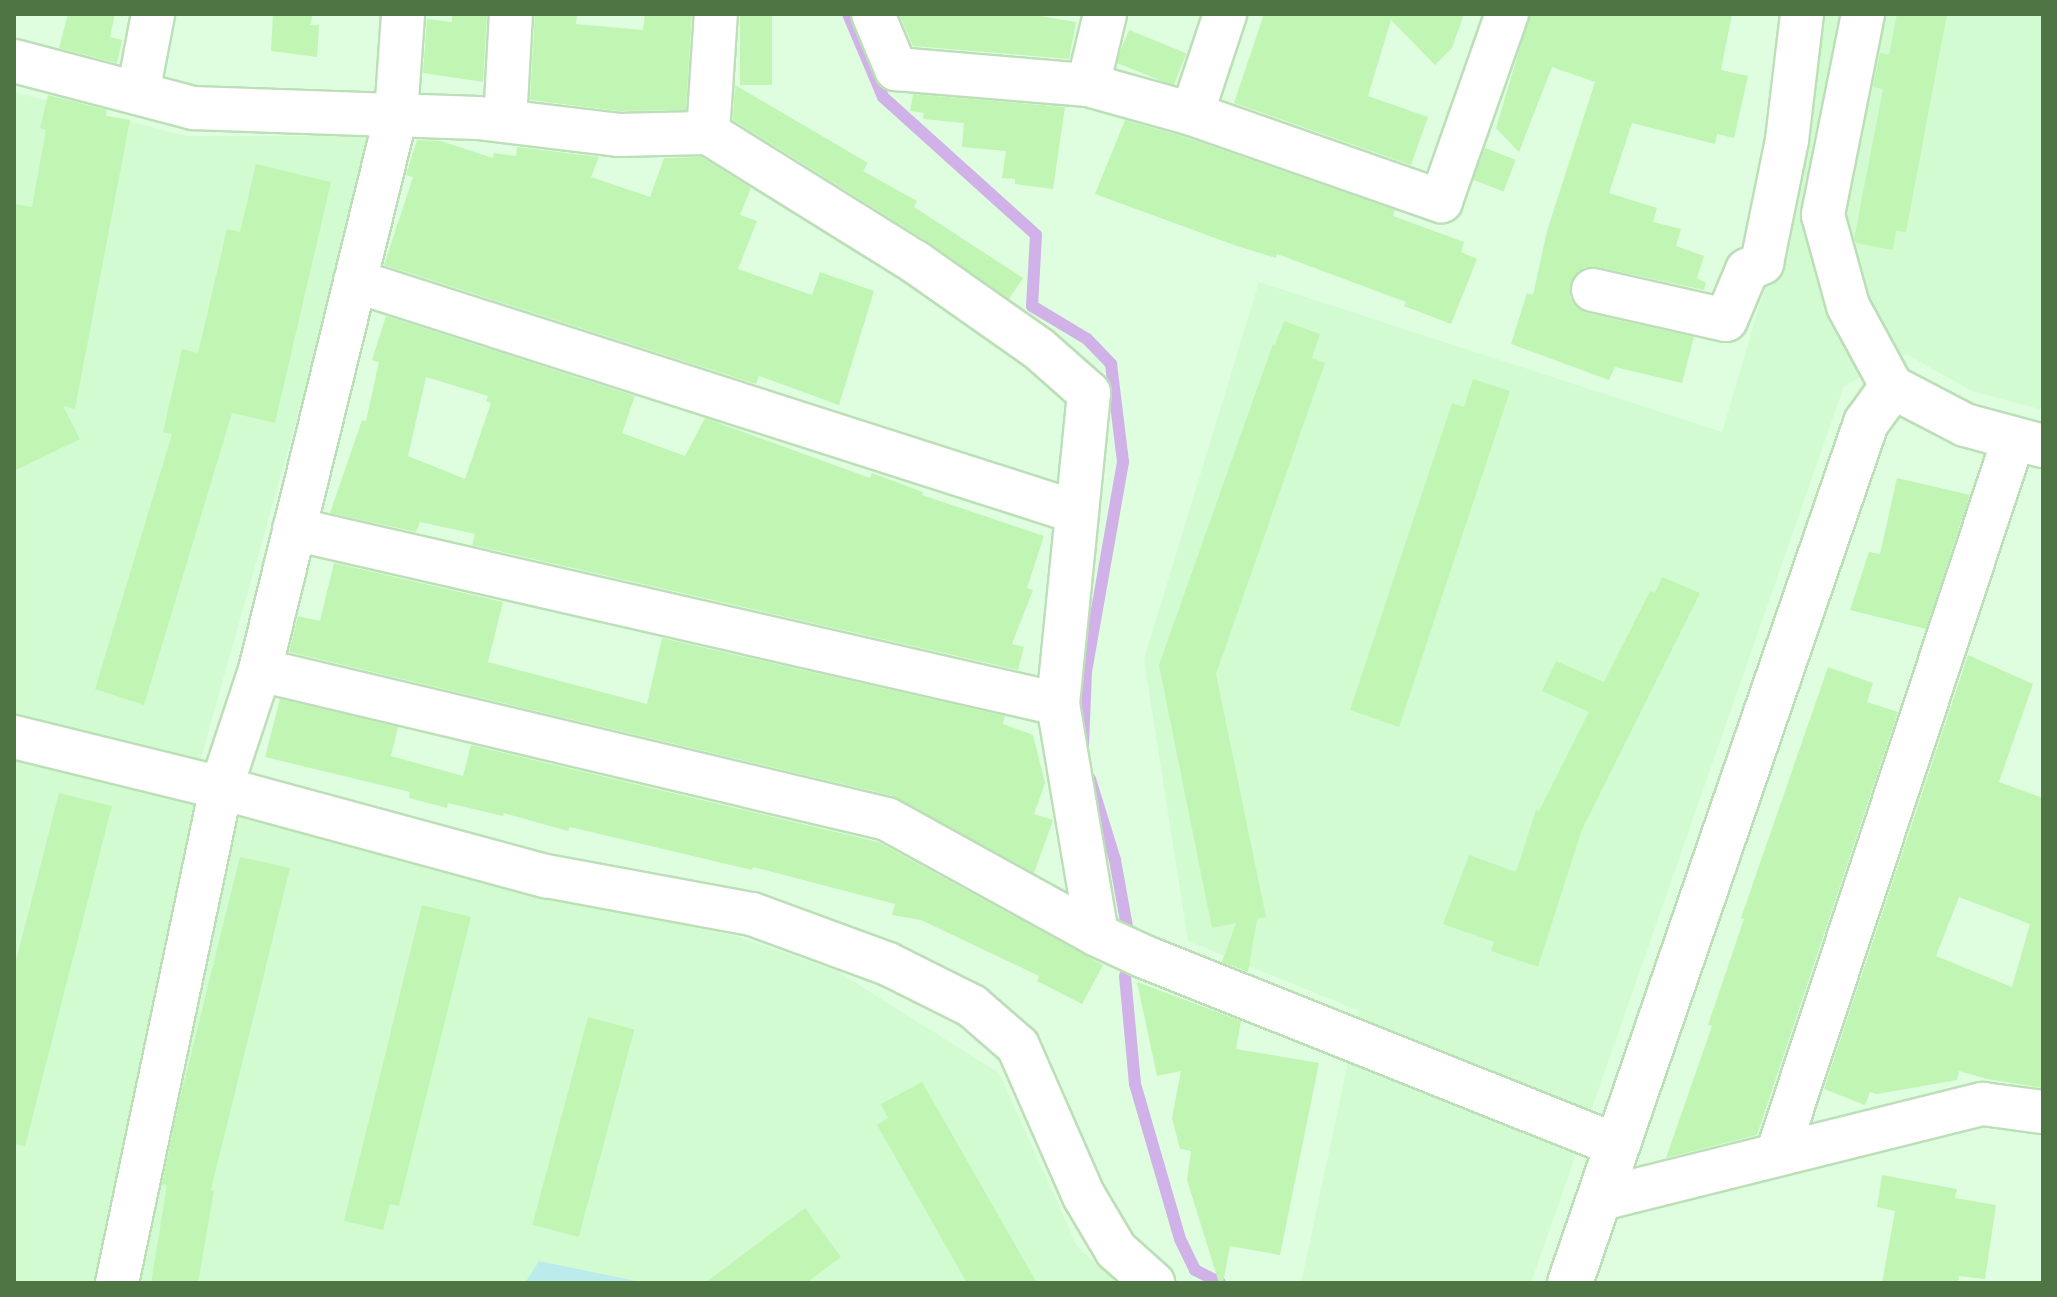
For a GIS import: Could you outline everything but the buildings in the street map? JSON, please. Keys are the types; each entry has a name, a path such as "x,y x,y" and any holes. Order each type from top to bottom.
{"street":[{"path":"138,93 153,14"},
{"path":"117,1283 221,788 260,670 396,115 403,14"},
{"path":"505,121 511,14"},
{"path":"708,133 716,14"},
{"path":"873,14 896,69 1088,85 1192,114 1441,201 1507,14"},
{"path":"1088,85 1105,14"},
{"path":"1192,114 1225,14"},
{"path":"1593,290 1726,320 1747,270 1762,263 1787,140 1802,14"},
{"path":"1777,1154 2028,442 1965,425 1892,387 1848,306 1823,215 1863,14"},
{"path":"14,61 193,108 505,121 618,135 708,133 914,261 1038,348 1089,393 1058,704 1097,935"},
{"path":"355,281 1076,512"},
{"path":"1570,1283 1866,423 1892,387"},
{"path":"294,529 1058,704"},
{"path":"260,670 887,819 1097,935 1145,957 1616,1145"},
{"path":"14,737 221,788 546,876 752,914 888,964 972,1006 1018,1046 1084,1196 1116,1250 1153,1283"},
{"path":"1601,1199 1983,1104 2043,1112"}],"shaded area":[{"path":"1819,14 2043,14 2043,410 1972,391 1906,354 1844,386 1531,1283 1301,1283 1359,1011 1188,941 1144,659 1259,282 1722,432 1796,183"},
{"path":"14,92 186,136 371,136 363,184 188,804 372,852 740,937 837,971 999,1073 1077,1246 1117,1283 14,1283"},
{"path":"539,1261 631,1280 644,1283 525,1283"}],"waterway":[{"path":"848,14 883,97 1036,235 1032,306 1087,339 1111,364 1123,462 1086,671 1083,746"},
{"path":"1090,779 1115,860 1127,927"},
{"path":"1125,976 1135,1084 1180,1239 1195,1270 1220,1283"}]}
